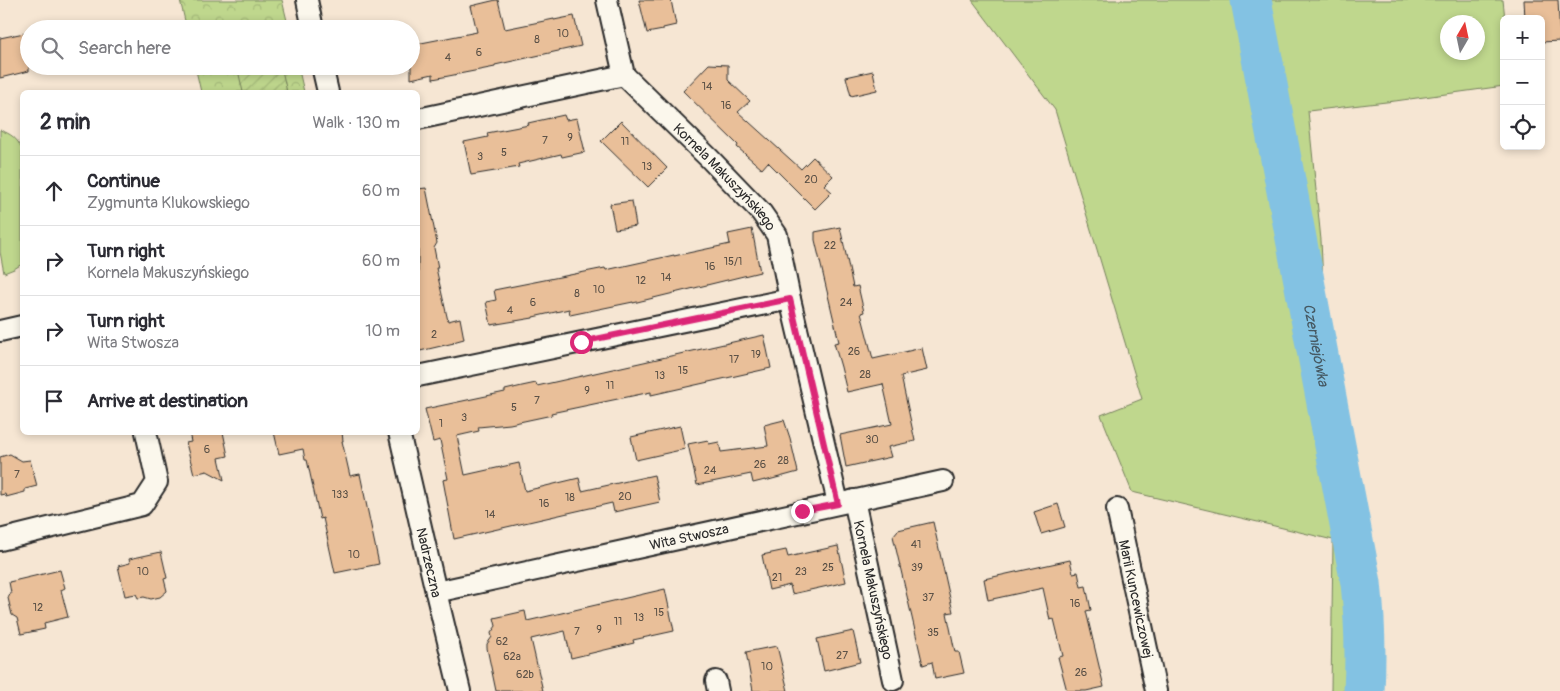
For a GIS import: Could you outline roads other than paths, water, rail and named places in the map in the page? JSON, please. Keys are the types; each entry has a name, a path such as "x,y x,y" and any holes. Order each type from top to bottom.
{"street":[{"path":"307,0 311,20"},
{"path":"420,119 624,76 607,0"},
{"path":"324,75 328,90"},
{"name":"Kornela Makuszyńskiego","path":"624,76 709,158 761,212 777,236 790,299 893,680"},
{"path":"420,376 790,299"},
{"path":"0,331 20,326"},
{"path":"0,540 142,505 157,482 147,435"},
{"name":"Nadrzeczna","path":"400,435 460,691"},
{"name":"Wita Stwosza","path":"436,592 943,481"},
{"name":"Marii Kuncewiczowej","path":"1117,508 1156,691"}],"waterway":[{"name":"Czerniejówka","path":"1251,0 1361,583 1365,637 1364,691"}]}
